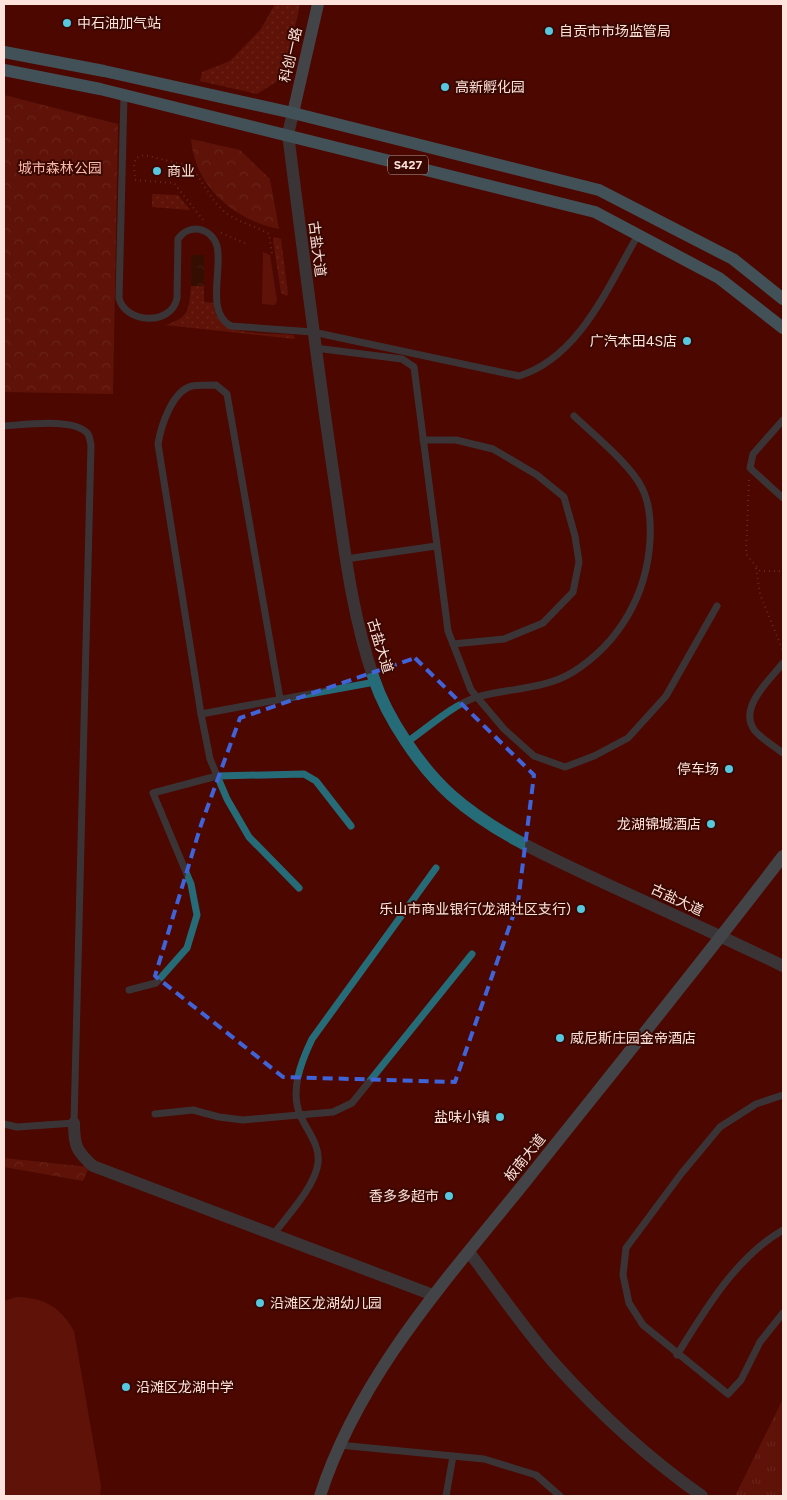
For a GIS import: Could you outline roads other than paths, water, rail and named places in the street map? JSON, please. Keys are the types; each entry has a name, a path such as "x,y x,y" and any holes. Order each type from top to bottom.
{"main road":[{"name":"科创一路","path":"293,113 318,4"},
{"name":"S427","path":"4,52 104,71 293,113 599,190 733,259 783,299"},
{"name":"S427","path":"4,70 124,95 288,134 595,212 719,278 783,328"},
{"name":"板南大道","path":"320,1496 339,1445 359,1406 379,1373 433,1295 721,937 783,856"}],"street":[{"name":"古盐大道","path":"293,113 288,134 315,348 356,621 375,682 407,742 449,793 478,816 524,844 783,966"},
{"path":"74,1123 74,1144 81,1156 92,1166 433,1295"},
{"path":"469,1252 555,1363 619,1430 668,1472 702,1496"}],"lane":[{"path":"124,95 119,292 122,308 132,316 163,316 172,311 177,298 176,244 182,233 195,228 206,232 216,244 218,310 222,320 230,326 313,332 519,376 536,371 546,364 581,332 638,235"},
{"path":"315,348 402,358 414,367 448,631 471,690 504,729 534,756 564,766 594,756 628,738 666,696 717,606"},
{"path":"280,699 227,394 216,385 191,386 179,393 161,427 158,444 201,714 210,759 249,837 299,888"},
{"path":"407,742 456,707 477,697 526,689 572,673 610,642 633,608 649,566 651,521 642,488 615,454 574,416"},
{"path":"783,420 753,454 750,468 783,498"},
{"path":"4,426 65,424 88,434 91,446 74,1123 17,1127 4,1124"},
{"path":"423,440 456,440 493,448 537,475 564,498 578,553 579,562 574,592 543,623 504,639 454,644"},
{"path":"346,559 436,546"},
{"path":"783,663 752,703 750,716 751,724 757,733 783,753"},
{"path":"201,714 375,682"},
{"path":"129,990 156,983 187,948 197,915 191,884 153,793 217,776 304,774 316,781 351,826"},
{"path":"273,1234 307,1189 318,1164 316,1144 300,1114 296,1094 300,1064 312,1039 436,868"},
{"path":"155,1114 193,1110 219,1117 244,1120 334,1112 352,1103 472,954"},
{"path":"783,1095 756,1104 720,1127 681,1174 626,1248 623,1275 630,1303 643,1325 677,1355 728,1394 741,1380 760,1342 783,1313"},
{"path":"677,1355 700,1319 749,1256 783,1230"},
{"path":"339,1445 484,1459 536,1474 560,1496"},
{"path":"446,1496 453,1456"}],"water":[{"path":"191,255 204,255 204,286 191,286"}],"place":[{"name":"中石油加气站","path":"67,23"},
{"name":"自贡市市场监管局","path":"549,31"},
{"name":"高新孵化园","path":"445,87"},
{"name":"商业","path":"157,171"},
{"name":"广汽本田4S店","path":"687,341"},
{"name":"停车场","path":"729,769"},
{"name":"龙湖锦城酒店","path":"711,824"},
{"name":"乐山市商业银行(龙湖社区支行)","path":"581,909"},
{"name":"威尼斯庄园金帝酒店","path":"560,1038"},
{"name":"盐味小镇","path":"500,1117"},
{"name":"香多多超市","path":"449,1196"},
{"name":"沿滩区龙湖幼儿园","path":"260,1303"},
{"name":"沿滩区龙湖中学","path":"126,1387"}],"park label":[{"name":"城市森林公园","path":"60,168"}]}
